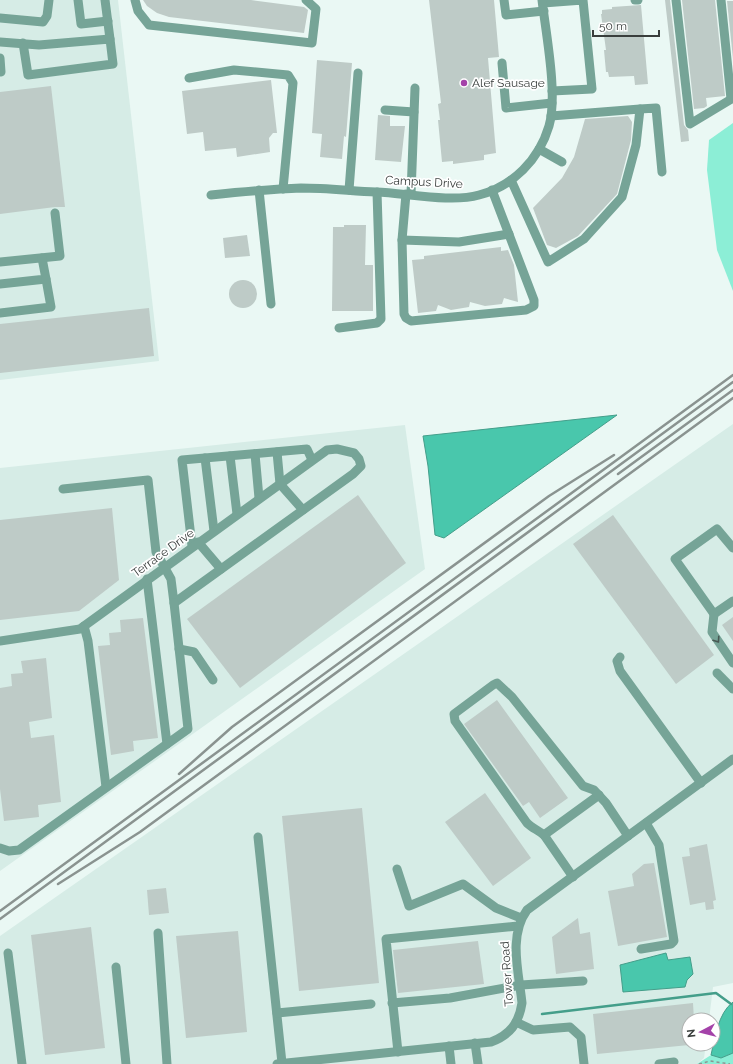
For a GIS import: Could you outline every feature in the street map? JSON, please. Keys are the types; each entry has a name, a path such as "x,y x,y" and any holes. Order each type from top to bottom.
{"street":[{"path":"0,18 43,22 47,16 49,0"},
{"path":"78,0 81,24 108,21"},
{"path":"23,43 28,75 112,64 105,0"},
{"path":"135,0 138,12 149,25 312,43 316,9 306,0"},
{"path":"504,0 506,15 543,5 584,0 592,89 552,92"},
{"path":"676,0 690,124 732,99 721,0"},
{"name":"Campus Drive","path":"211,195 283,189 349,190 448,197 470,197 492,190 511,180 519,175 529,164 539,149 551,116 552,92 543,5"},
{"path":"0,42 39,45 110,39"},
{"path":"0,58 1,72"},
{"path":"502,63 506,108 552,104"},
{"path":"189,78 234,70 288,75 293,83 283,189"},
{"path":"349,190 358,74"},
{"path":"415,88 409,194 402,240 404,314 406,318 411,321 526,310 534,306 534,300 492,190"},
{"path":"551,116 656,108 662,172"},
{"path":"511,180 548,262 584,239 622,197 636,145 640,109"},
{"path":"385,110 414,112"},
{"path":"539,149 562,162"},
{"path":"259,190 271,304"},
{"path":"340,328 377,323 381,319 377,192"},
{"path":"0,262 60,256 55,213"},
{"path":"402,240 459,242 509,234"},
{"path":"0,313 51,307 42,258"},
{"path":"0,284 46,279"},
{"path":"221,569 195,544 182,460 307,449 312,460"},
{"name":"Terrace Drive","path":"0,641 80,629 326,450 337,449 354,453 359,459 360,466 354,474 303,510"},
{"path":"174,603 303,510 280,484 277,452"},
{"path":"255,454 259,498"},
{"path":"230,456 237,514"},
{"path":"205,458 214,531"},
{"path":"0,848 9,851 19,850 188,729 171,579 156,552 148,480 63,489"},
{"path":"733,548 717,529 675,559 714,614 712,632 733,663"},
{"path":"147,579 167,744"},
{"path":"714,614 733,601"},
{"path":"84,626 88,640 106,788"},
{"path":"179,649 194,652 213,680"},
{"path":"620,657 617,661 620,671 700,783"},
{"path":"717,673 733,689"},
{"path":"573,876 544,835 538,830 532,828 527,823 455,721 454,714 488,688 497,683 512,697 584,786 594,790 606,803 628,836"},
{"path":"398,1052 386,939 519,922 527,910 733,759"},
{"path":"544,835 599,795"},
{"path":"640,949 672,944 674,941 659,845 646,823"},
{"path":"258,837 282,1064"},
{"path":"397,869 409,906 464,884 496,908 519,922"},
{"name":"Tower Road","path":"277,1064 335,1061 398,1052 491,1042 500,1038 511,1030 521,1013 521,985 516,941 519,922"},
{"path":"158,933 167,1064"},
{"path":"8,953 22,1064"},
{"path":"116,967 126,1064"},
{"path":"392,1003 450,998 521,985 583,981"},
{"path":"276,1013 371,1004"},
{"path":"516,1022 533,1030 570,1027 580,1037 584,1064"},
{"path":"476,1044 478,1064"},
{"path":"449,1046 451,1064"},
{"path":"659,1064 674,1062"}],"path":[{"path":"144,564 150,564"},
{"path":"699,1064 710,1061 730,1064"}],"shaded area":[{"path":"0,0 118,0 159,361 0,380"},
{"path":"733,123 733,291 717,250 707,170 709,140"},
{"path":"617,415 444,538 435,535 428,466 423,436"},
{"path":"733,424 733,983 713,987 710,1012 681,1012 681,1052 705,1052 704,1058 697,1064 0,1064 0,936"},
{"path":"405,425 425,569 0,871 0,468"},
{"path":"666,953 668,960 690,957 693,974 687,980 685,987 623,992 620,965"},
{"path":"733,1002 733,1053 721,1058 711,1055 712,1052 721,1052 721,1019 728,1007"},
{"path":"733,1053 733,1064 697,1064 711,1055 721,1058"}],"building":[{"path":"143,0 251,0 304,7 308,10 304,33 169,17 157,13 147,6"},
{"name":"Alef Sausage","path":"429,0 494,0 499,57 488,58 496,153 484,155 484,160 453,164 453,161 442,162 438,120 440,120 438,104 441,103"},
{"path":"665,0 670,0 684,125 688,130 689,141 681,142"},
{"path":"682,0 715,0 725,96 706,98 707,106 704,108 694,109"},
{"path":"727,1 733,1 733,59"},
{"path":"641,5 648,84 635,85 634,76 609,77 608,72 606,72 604,50 606,50 601,14 602,10 612,9 612,7"},
{"path":"317,60 352,63 346,137 344,136 342,159 320,157 322,134 312,133"},
{"path":"271,80 277,133 273,133 269,138 270,152 237,157 236,148 205,151 203,132 187,134 182,91"},
{"path":"51,86 65,207 0,214 0,92"},
{"path":"378,115 390,116 390,126 405,126 401,162 375,160"},
{"path":"628,116 632,122 631,140 617,194 578,236 556,248 547,245 533,208 562,178 574,157 585,119"},
{"path":"344,225 366,225 365,265 373,265 373,311 332,311 333,227 344,227"},
{"path":"247,235 250,256 225,258 223,238"},
{"path":"501,247 501,251 508,250 514,265 518,302 504,298 502,304 485,306 470,302 469,307 451,310 438,305 436,311 418,313 412,260 424,259 424,256"},
{"path":"243,280 253,284 257,294 253,304 243,308 233,304 229,294 233,284"},
{"path":"149,308 154,356 0,373 0,324"},
{"path":"358,495 406,563 240,688 187,619"},
{"path":"112,508 119,580 79,611 0,620 0,520"},
{"path":"613,515 714,655 676,684 573,544"},
{"path":"733,617 733,641 722,625"},
{"path":"143,618 158,738 133,741 134,751 111,755 98,646 110,645 109,633 121,632 120,620"},
{"path":"46,658 52,718 29,722 31,738 54,735 61,802 38,805 39,817 4,821 0,789 0,688 12,686 11,674 23,673 21,661"},
{"path":"497,700 568,798 540,818 529,802 523,806 464,724"},
{"path":"485,793 531,858 493,886 445,822"},
{"path":"362,808 379,983 299,991 282,816"},
{"path":"707,844 716,900 713,901 714,909 706,910 705,902 690,905 682,857 690,856 689,848"},
{"path":"654,863 667,937 618,946 608,891 634,886 632,874 644,864"},
{"path":"166,888 169,913 149,915 147,890"},
{"path":"578,918 580,934 590,932 594,969 556,974 552,937"},
{"path":"91,927 105,1048 45,1055 31,935"},
{"path":"238,931 247,1032 186,1038 176,936"},
{"path":"478,941 484,984 398,993 393,950"},
{"path":"693,1003 694,1012 681,1012 681,1046 597,1054 593,1014"}],"waterway":[{"path":"542,1014 716,993 731,1004"}],"railway":[{"path":"0,911 733,375"},
{"path":"0,919 733,382"},
{"path":"618,474 733,390"},
{"path":"58,884 140,832 733,398"},
{"path":"179,774 232,727 549,496 614,455"}],"place":[{"name":"Alef Sausage","path":"464,83"}]}
